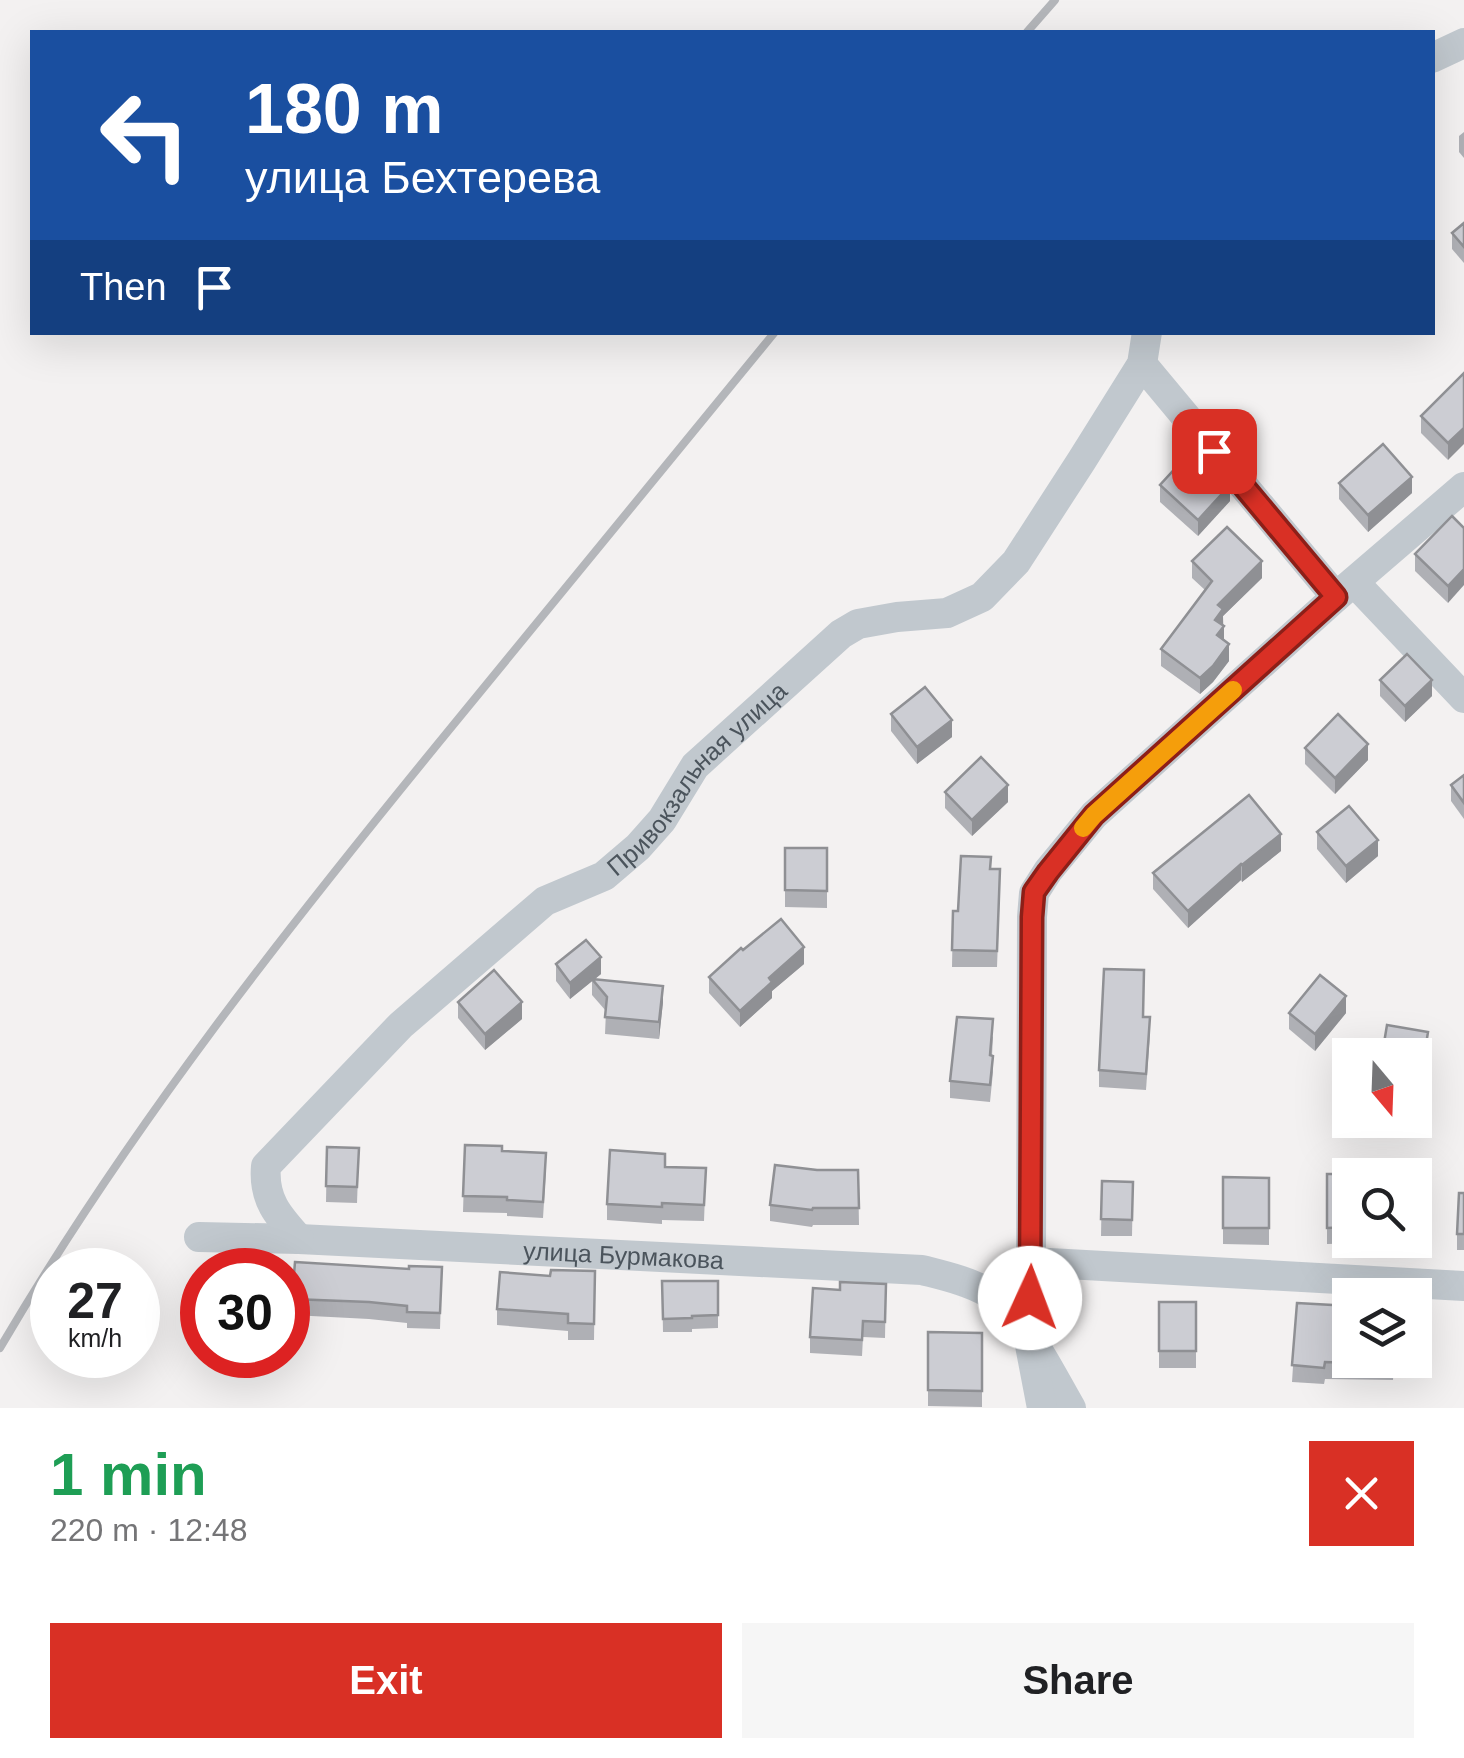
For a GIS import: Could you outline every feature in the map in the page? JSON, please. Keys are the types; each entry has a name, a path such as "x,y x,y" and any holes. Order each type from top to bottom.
{"street":[{"path":"1435,57 1464,43"},
{"name":"Привокзальная улица","path":"299,1239 277,1214 265,1184 266,1166 401,1025 545,901 604,876 638,847 662,820 695,766 841,634 858,624 877,620 947,613 982,597 1016,562 1142,364 1146,335"},
{"path":"1142,364 1346,590 1464,698"},
{"path":"1042,1408 1028,1335 1034,892 1094,815 1464,487"},
{"name":"улица Бурмакова","path":"199,1237 922,1270 958,1279 991,1294 1028,1335 1071,1408"},
{"path":"1031,1262 1464,1286"}],"building":[{"path":"1464,223 1464,247 1452,233"},
{"path":"1464,373 1464,428 1448,443 1421,416"},
{"path":"1383,444 1412,477 1368,515 1339,483"},
{"path":"1192,450 1230,485 1198,520 1160,485"},
{"path":"1452,516 1464,528 1464,569 1448,586 1415,554"},
{"path":"1227,527 1262,561 1218,605 1223,609 1215,620 1224,626 1217,635 1229,644 1200,678 1161,649 1212,581 1192,561"},
{"path":"1407,654 1432,680 1405,706 1380,680"},
{"path":"925,687 952,720 917,747 891,714"},
{"path":"1338,714 1368,744 1335,778 1305,748"},
{"path":"981,757 1008,785 972,820 945,792"},
{"path":"1464,775 1464,803 1451,785"},
{"path":"1249,795 1281,834 1188,911 1153,873"},
{"path":"1349,806 1378,840 1346,866 1317,832"},
{"path":"785,848 827,848 827,891 785,890"},
{"path":"961,856 991,857 990,869 1000,869 997,951 952,950"},
{"path":"781,919 804,947 740,1011 709,977"},
{"path":"586,940 601,957 570,983 556,964"},
{"path":"1104,969 1144,970 1143,1017 1150,1017 1146,1074 1099,1070"},
{"path":"494,970 522,1002 485,1034 458,1002"},
{"path":"1320,975 1346,996 1315,1034 1289,1013"},
{"path":"592,979 663,986 659,1022 605,1017 607,997"},
{"path":"957,1017 993,1019 990,1085 950,1081"},
{"path":"1387,1025 1428,1032 1427,1038 1385,1038"},
{"path":"465,1145 546,1153 543,1202 463,1196"},
{"path":"327,1147 359,1148 357,1187 326,1186"},
{"path":"610,1150 665,1154 665,1167 706,1168 704,1205 607,1204"},
{"path":"775,1165 858,1170 859,1208 812,1210 770,1205"},
{"path":"1327,1174 1332,1174 1332,1228 1327,1228"},
{"path":"1223,1177 1269,1178 1269,1228 1223,1228"},
{"path":"1102,1181 1133,1182 1132,1220 1101,1219"},
{"path":"1459,1193 1464,1193 1464,1234 1457,1234"},
{"path":"310,1263 409,1269 442,1267 440,1313 407,1312 407,1306 310,1300"},
{"path":"551,1270 595,1271 594,1324 568,1323 568,1314 497,1309 500,1272 550,1276"},
{"path":"662,1281 718,1281 718,1315 663,1319"},
{"path":"840,1282 886,1284 885,1322 863,1321 862,1340 810,1337 813,1288 840,1290"},
{"path":"1159,1302 1196,1302 1196,1351 1159,1351"},
{"path":"1297,1303 1332,1305 1332,1362 1325,1362 1324,1368 1292,1365"},
{"path":"928,1332 982,1333 982,1391 928,1390"}],"railway":[{"path":"1029,30 1055,0"},
{"path":"0,1348 103,1185 273,950 773,335"}],"slow traffic":[{"path":"1083,828 1233,690"}],"route":[{"path":"1030,1298 1034,892 1094,815 1336,597 1214,451"}]}
